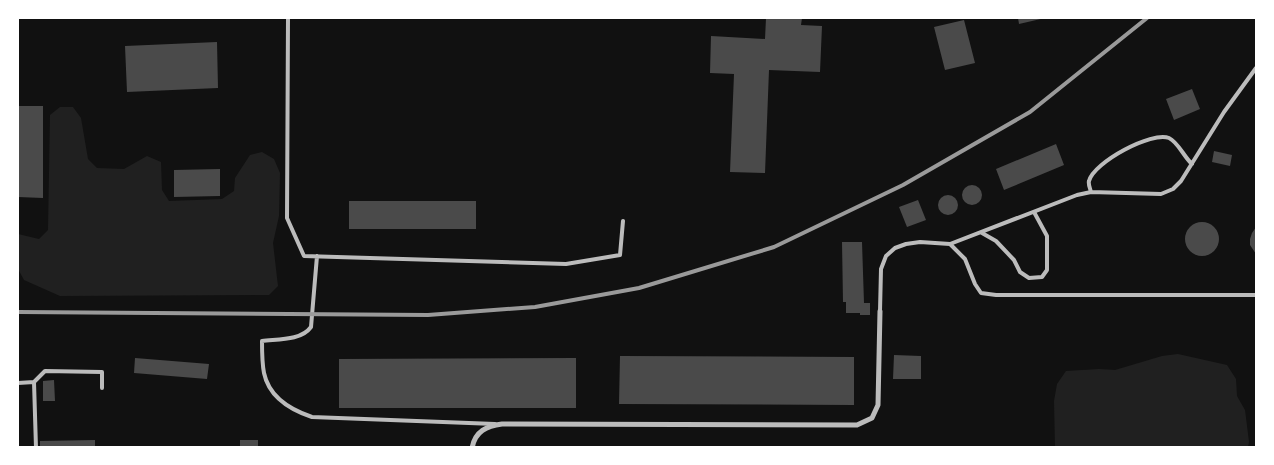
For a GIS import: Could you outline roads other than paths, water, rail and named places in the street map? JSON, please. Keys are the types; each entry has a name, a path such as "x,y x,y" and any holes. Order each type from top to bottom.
{"street":[{"path":"472,448 479,432 488,426 502,424 857,425 872,418 878,405 880,311"}],"lane":[{"path":"288,18 287,218 304,256 566,264 620,255 623,221"},
{"path":"880,311 881,269 886,256 895,248 920,242 950,244 1077,195 1091,192 1161,194 1173,189 1181,181 1224,112 1256,68"},
{"path":"1091,192 1090,178 1105,161 1120,151 1157,137 1168,137 1176,143 1184,157 1192,164"},
{"path":"981,233 996,241 1014,260 1020,272 1030,278 1042,277 1047,270 1047,236 1034,212"},
{"path":"950,244 964,259 974,284 981,293 996,295 1256,295"},
{"path":"317,256 311,327 306,333 300,335 262,341 264,374 279,399 299,413 312,417 502,424"},
{"path":"36,448 34,382 44,371 102,372 102,388"},
{"path":"18,383 34,382"}],"railway":[{"path":"18,312 428,315 535,307 639,288 774,247 903,185 1030,112 1147,18"}]}
